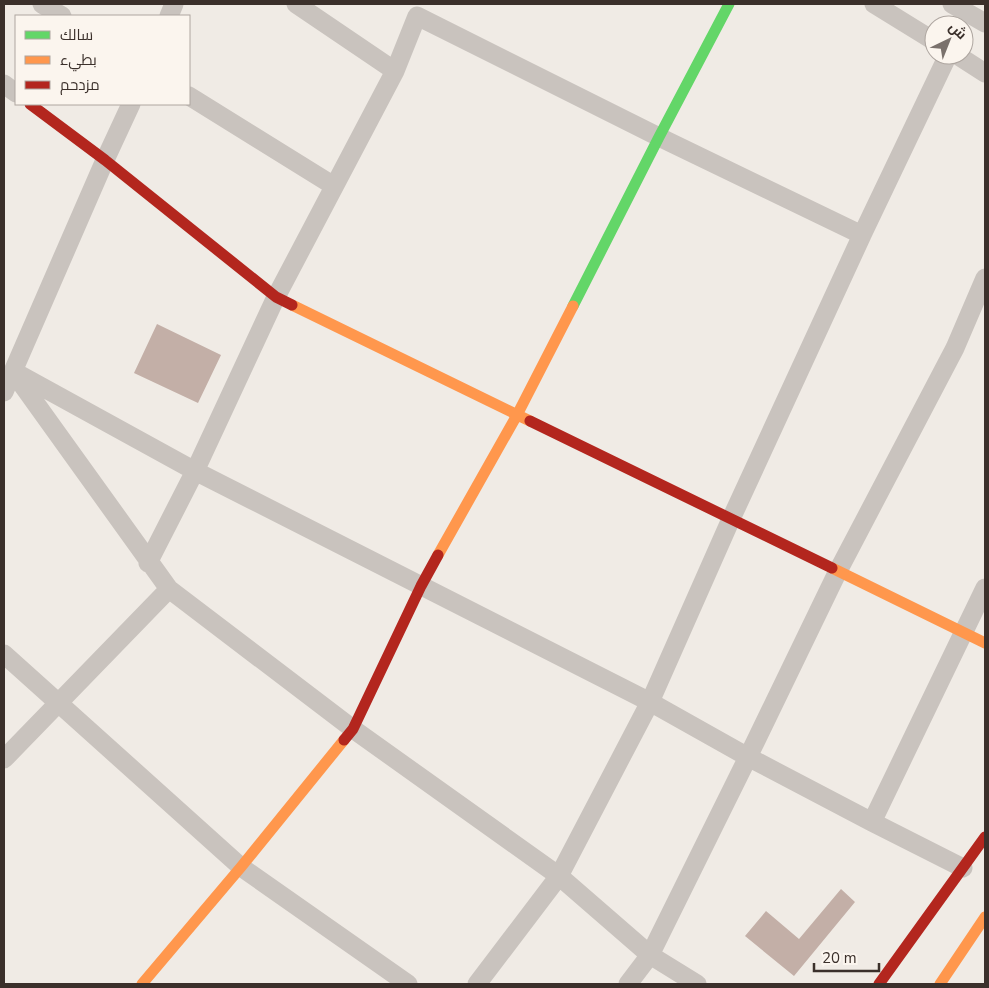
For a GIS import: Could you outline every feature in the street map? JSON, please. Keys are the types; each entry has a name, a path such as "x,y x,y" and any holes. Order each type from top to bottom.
{"main road":[{"path":"142,984 242,867 353,729 422,586 517,415 729,4"},
{"path":"31,105 105,160 276,296 985,643"},
{"path":"879,984 985,837"},
{"path":"940,984 985,917"}],"street":[{"path":"42,4 60,15"},
{"path":"296,4 395,71"},
{"path":"874,4 924,35"},
{"path":"952,4 985,23"},
{"path":"148,563 195,471 276,296 395,71 421,10 659,137 862,235"},
{"path":"477,984 559,876 650,702 731,519 862,235 943,65"},
{"path":"973,65 985,73"},
{"path":"4,84 15,92"},
{"path":"190,97 334,186"},
{"path":"4,392 8,367 131,105"},
{"path":"628,984 650,956 838,571 955,348 985,278"},
{"path":"8,367 195,471 650,702 748,757 963,868"},
{"path":"8,367 168,589 353,729 559,876 650,956 697,984"},
{"path":"872,822 985,588"},
{"path":"4,759 168,589"},
{"path":"4,654 242,867 408,984"}],"building":[{"path":"157,324 221,355 198,403 134,373"},
{"path":"841,889 855,902 794,976 745,936 766,911 799,939"}],"traffic: fast":[{"path":"573,306 729,4"}],"traffic: slow":[{"path":"292,305 530,421"},
{"path":"438,555 517,415 573,306"},
{"path":"832,568 985,643"},
{"path":"142,984 241,867 344,740"},
{"path":"940,984 985,917"}],"traffic: jam":[{"path":"31,105 105,160 276,297 292,305"},
{"path":"530,421 832,568"},
{"path":"344,740 353,729 421,586 438,555"},
{"path":"879,984 985,837"}]}
